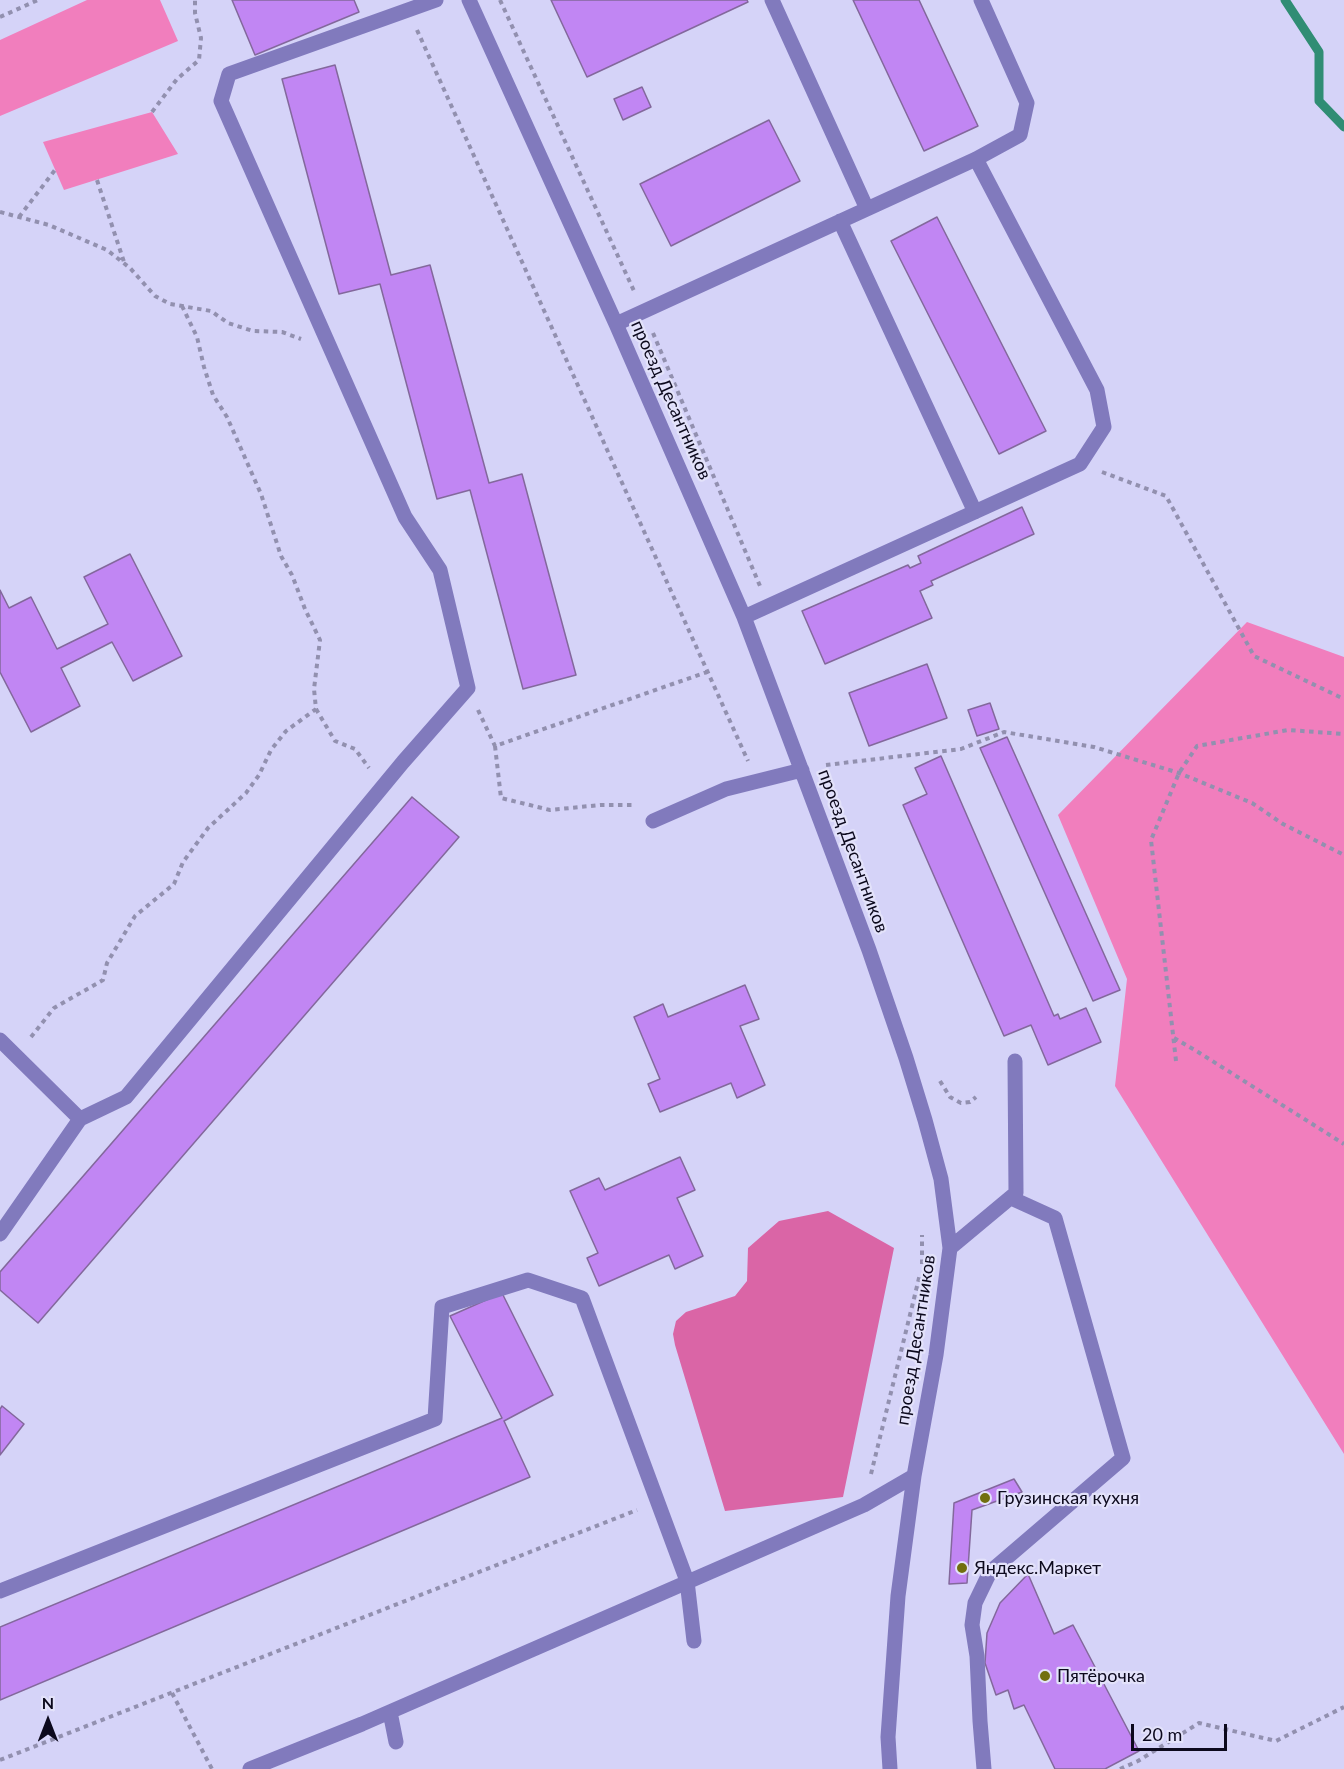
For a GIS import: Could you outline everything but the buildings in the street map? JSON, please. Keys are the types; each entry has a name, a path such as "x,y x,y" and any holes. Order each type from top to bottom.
{"street":[{"path":"0,1234 80,1119 126,1097 383,786 468,688 440,570 405,517 221,100 229,74 436,0"},
{"name":"проезд Десантников","path":"469,0 616,324 744,617 869,950 909,1068 940,1179 950,1248 936,1355 914,1476 898,1596 888,1737 890,1769"},
{"path":"772,0 867,209"},
{"path":"616,324 976,159 1020,135 1028,103 981,0"},
{"path":"744,617 1080,464 1104,427 1097,390 976,159"},
{"path":"840,221 975,512"},
{"path":"653,821 726,789 802,770"},
{"path":"0,1040 80,1119"},
{"path":"950,1248 1016,1193 1015,1061"},
{"path":"984,1769 977,1656 972,1625 975,1603 990,1572 1123,1458 1055,1218 1011,1198"},
{"path":"0,1591 435,1419 441,1307 528,1280 582,1298 687,1581 694,1641"},
{"path":"250,1769 390,1712 864,1505 914,1476"},
{"path":"390,1712 396,1742"}],"path":[{"path":"0,17 38,0"},
{"path":"152,112 177,79 199,60 201,38 195,13 195,0"},
{"path":"408,11 758,781"},
{"path":"19,217 55,170"},
{"path":"97,180 124,263"},
{"path":"0,212 49,225 107,250 124,263 155,296 170,304 211,311 228,322 253,331 282,332 332,351"},
{"path":"182,306 197,338 213,395 227,417 261,494 281,556 292,575 320,640 314,689 316,709 335,741 355,749 383,786"},
{"path":"1080,464 1166,496 1254,656 1344,699"},
{"path":"495,746 707,672"},
{"path":"468,688 495,746 501,798 550,810 600,805 633,805 653,821"},
{"path":"13,1053 32,1036 54,1008 103,980 107,963 135,915 174,884 183,862 208,828 246,793 259,775 271,750 286,731 316,709"},
{"path":"1176,1061 1151,840 1179,773 1197,746 1288,730 1344,734"},
{"path":"826,765 961,749 1004,732 1094,747 1179,773 1252,803 1282,824 1344,855"},
{"path":"1173,1038 1344,1144"},
{"path":"870,1480 921,1269 922,1226"},
{"path":"0,1760 657,1502"},
{"path":"172,1693 212,1769"},
{"path":"1120,1769 1138,1761 1199,1722 1276,1741 1344,1707"}],"shaded area":[{"path":"87,0 160,0 178,41 0,116 0,40"},
{"path":"152,112 178,154 64,190 43,142"},
{"path":"1247,622 1344,657 1344,1454 1115,1086 1127,979 1058,815"},
{"path":"828,1211 894,1248 843,1497 725,1511 675,1345 673,1334 676,1321 686,1312 735,1296 747,1281 748,1248 779,1221"}],"waterway":[{"path":"1285,0 1319,52 1319,101 1344,127"}],"place":[{"name":"Грузинская кухня","path":"985,1498"},
{"name":"Яндекс.Маркет","path":"962,1568"},
{"name":"Пятёрочка","path":"1045,1676"}]}
